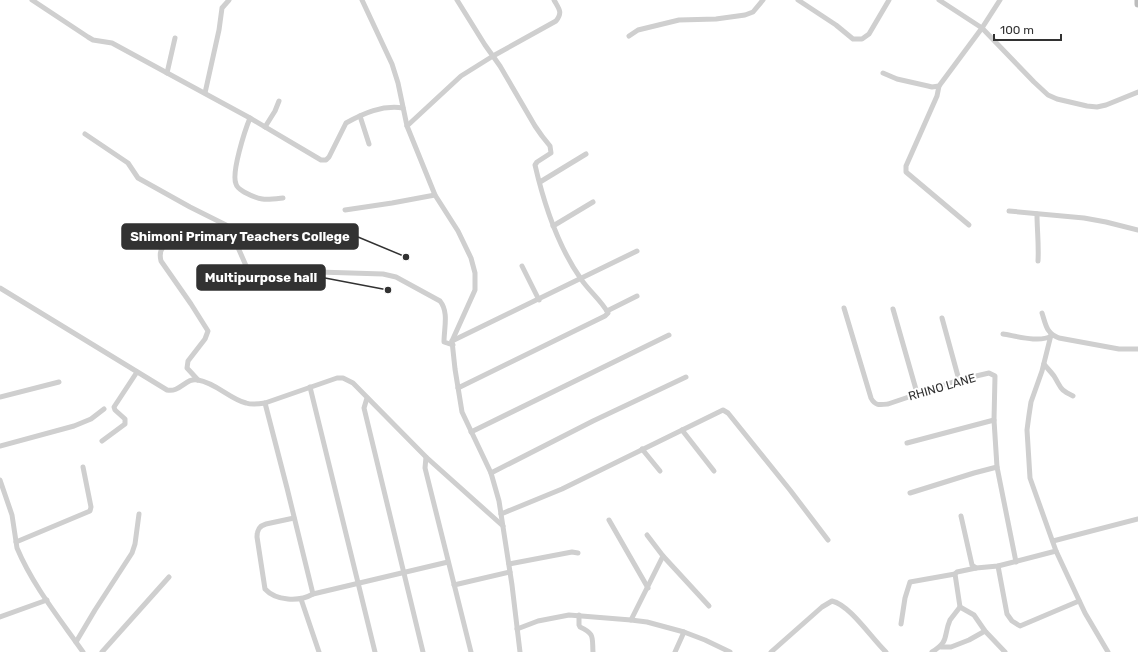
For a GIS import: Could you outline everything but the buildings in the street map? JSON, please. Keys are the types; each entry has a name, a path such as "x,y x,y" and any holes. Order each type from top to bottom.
{"street":[{"path":"32,0 93,40 112,43 324,160 329,157 344,124 360,116 386,107 404,108"},
{"path":"205,93 219,30 222,8 229,0"},
{"path":"362,0 392,64 404,108 407,126 435,195 465,246 471,258 475,273 475,290 452,343 462,412 491,472 499,501 509,564 520,652"},
{"path":"457,0 515,90 535,126 550,146 551,153 537,162 536,165 553,226 557,237 580,279 607,311"},
{"path":"407,126 461,76 492,56 556,21 561,12 554,0"},
{"path":"629,36 638,30 679,20 716,19 745,15 754,12 763,0"},
{"path":"798,0 836,25 849,37 858,40 869,34 889,0"},
{"path":"939,0 982,28 1042,90 1057,99 1097,107 1106,105 1138,92"},
{"path":"969,225 906,172 906,166 937,96 939,86 982,28 1000,0"},
{"path":"168,73 175,38"},
{"path":"883,73 897,79 932,87 939,86"},
{"path":"265,127 275,111 279,101"},
{"path":"360,116 369,144"},
{"path":"250,118 239,156 235,175 236,184 238,188 258,199 265,200 282,198"},
{"path":"85,134 128,163 138,178 229,227 247,268 251,270 383,274 396,277 440,301 444,306 444,342 452,343 637,251"},
{"path":"540,182 586,154"},
{"path":"345,210 435,195"},
{"path":"553,226 593,202"},
{"path":"1009,211 1091,219 1138,230"},
{"path":"1037,214 1039,245 1038,261"},
{"path":"181,236 161,248 159,254 161,261 208,331 205,339 188,361 187,368 198,380"},
{"path":"522,266 539,300"},
{"path":"0,288 170,391 177,389 190,380 198,380 209,383 245,403 256,404 265,403 337,378 343,378 353,384 426,457 503,526"},
{"path":"458,388 605,316 607,311 637,296"},
{"name":"RHINO LANE","path":"844,308 873,402 877,405 888,404 958,380 989,374 995,376 994,420 997,467 1016,562"},
{"path":"893,309 917,393"},
{"path":"1042,313 1051,336 1042,371 1031,402 1028,422 1029,470 1033,490 1056,551 1085,613 1108,652"},
{"path":"942,318 958,380"},
{"path":"1003,334 1041,339 1051,336 1108,347 1138,349"},
{"path":"472,432 669,335"},
{"path":"1044,364 1054,377 1058,386 1066,393 1073,396"},
{"path":"102,441 125,424 125,418 115,410 114,407 137,372"},
{"path":"491,472 686,377"},
{"path":"0,397 59,382"},
{"path":"310,387 375,652"},
{"path":"367,398 364,408 424,652"},
{"path":"265,403 312,594"},
{"path":"0,446 74,426 91,419 104,409"},
{"path":"501,514 562,490 720,411 725,411 790,490 828,540"},
{"path":"907,443 994,420"},
{"path":"682,430 714,471"},
{"path":"642,449 660,471"},
{"path":"426,457 425,462 427,474 471,652"},
{"path":"16,542 90,511 91,507 83,467"},
{"path":"910,493 997,467"},
{"path":"0,480 10,508 16,542 20,555 47,600 83,652"},
{"path":"76,642 132,553 135,544 139,514"},
{"path":"961,516 972,565 976,568"},
{"path":"294,518 262,525 257,531 265,589 282,598 292,600 301,599 312,594 448,562"},
{"path":"1053,541 1138,519"},
{"path":"609,520 648,588"},
{"path":"647,535 663,556 709,606"},
{"path":"901,624 905,598 910,582 931,577 955,574 957,572 976,568 998,566 1056,551"},
{"path":"509,564 567,553 578,553"},
{"path":"632,620 663,556"},
{"path":"998,566 1007,614 1016,624 1020,626 1079,601"},
{"path":"454,585 510,572"},
{"path":"932,652 941,647 944,643 950,621 960,607 955,574"},
{"path":"102,652 168,577"},
{"path":"301,599 319,652"},
{"path":"0,617 47,600"},
{"path":"772,652 822,607 832,601 846,609 873,636 884,651"},
{"path":"960,607 974,615 985,631 1005,652"},
{"path":"517,629 538,621 569,614 632,620 647,622 684,632 730,652"},
{"path":"579,615 580,627 588,630 591,634 593,652"},
{"path":"941,647 952,647 985,631"},
{"path":"675,652 684,632"}],"place":[{"name":"Shimoni Primary Teachers College","path":"406,257"},
{"name":"Multipurpose hall","path":"388,290"}]}
